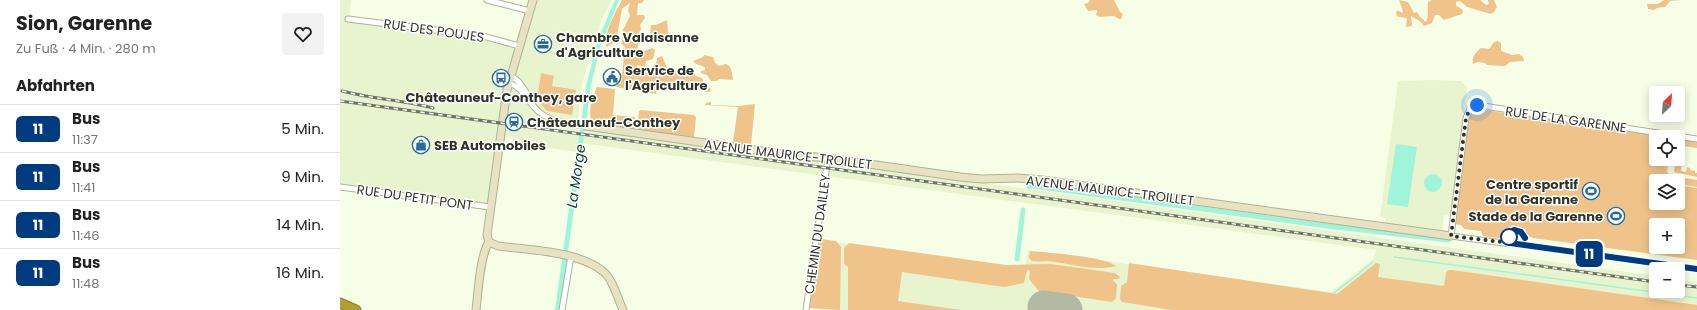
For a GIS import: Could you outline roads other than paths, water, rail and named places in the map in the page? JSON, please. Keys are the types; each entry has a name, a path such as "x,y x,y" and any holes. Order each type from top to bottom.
{"highway":[{"path":"340,303 356,310"}],"street":[{"path":"487,0 530,11"},
{"path":"533,0 508,83 486,235 489,242 498,246 570,256 597,267 606,275 613,286 623,310"},
{"name":"RUE DES POUJES","path":"348,18 484,36 519,46"},
{"name":"AVENUE MAURICE-TROILLET","path":"510,75 523,86 530,100"},
{"name":"AVENUE MAURICE-TROILLET","path":"508,83 519,88 539,112 547,118 558,122 582,126 960,177 982,179 1018,178 1065,183 1697,269"},
{"name":"RUE DE LA GARENNE","path":"1451,236 1466,118 1471,106 1477,105 1697,139"},
{"name":"CHEMIN DU DAILLEY","path":"806,310 828,158"},
{"name":"RUE DU PETIT PONT","path":"340,187 490,207"},
{"path":"476,310 484,256 486,246 489,242"},
{"path":"562,310 570,256"}],"water":[{"name":"La Morge","path":"615,0 619,0 601,45 591,85 560,310 555,310 586,86 598,40"},
{"path":"1396,144 1417,147 1408,207 1387,204"},
{"path":"1429,174 1437,174 1442,179 1440,190 1437,192 1429,192 1424,187 1424,179"}],"waterway":[{"path":"1029,187 1033,186 1327,226 1448,240"},
{"path":"1017,259 1023,210"},
{"path":"1394,257 1697,298"},
{"path":"1334,293 1373,262"}],"railway":[{"path":"342,91 433,108"},
{"path":"340,101 1649,281"},
{"path":"1685,286 1697,287"}],"place":[{"name":"Chambre Valaisanne d'Agriculture","path":"543,44"},
{"name":"Service de l'Agriculture","path":"612,77"},
{"name":"Châteauneuf-Conthey, gare","path":"501,78"},
{"name":"Châteauneuf-Conthey","path":"514,122"},
{"name":"SEB Automobiles","path":"421,145"},
{"name":"Centre sportif de la Garenne","path":"1591,191"},
{"name":"Stade de la Garenne","path":"1616,216"}]}
